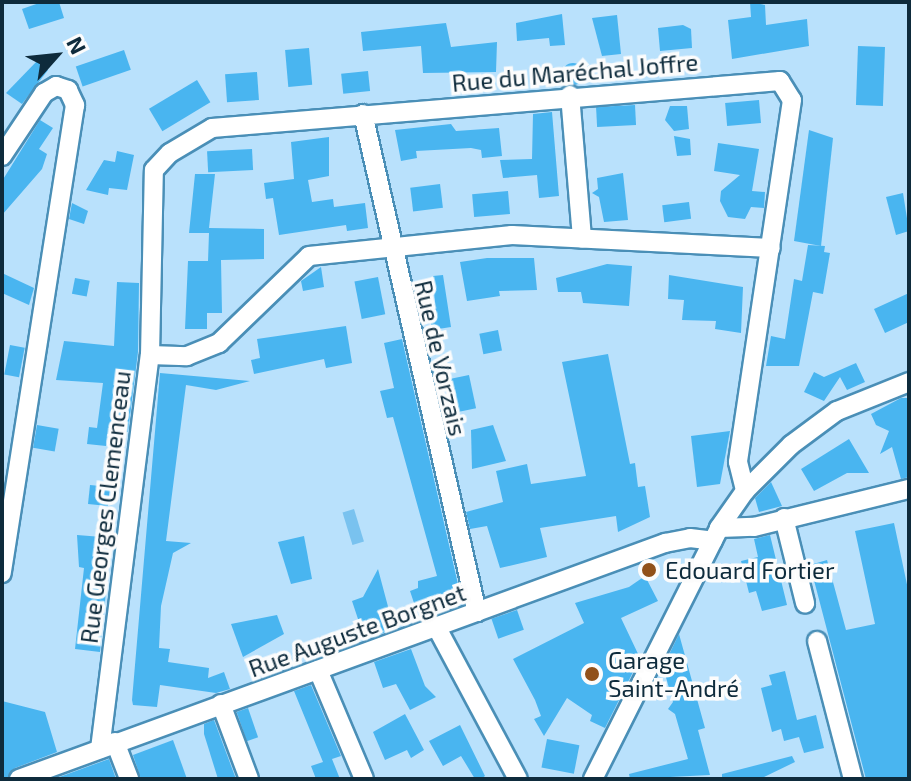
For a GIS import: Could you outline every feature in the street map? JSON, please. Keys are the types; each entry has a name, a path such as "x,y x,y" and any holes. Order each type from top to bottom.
{"street":[{"name":"Rue du Maréchal Joffre","path":"150,355 153,180 162,159 219,125 570,95 780,81 792,100 738,462 745,491"},
{"path":"2,156 44,93 56,86 68,90 75,105 2,573"},
{"path":"570,95 582,239"},
{"name":"Rue de Vorzais","path":"363,114 390,246 477,612"},
{"name":"Rue Georges Clemenceau","path":"108,746 150,355 187,356 219,343 309,256 512,235 771,248"},
{"path":"593,779 716,535 745,491 791,445 837,411 909,382"},
{"name":"Rue Auguste Borgnet","path":"19,779 665,543 716,535 909,489"},
{"path":"784,518 805,603"},
{"path":"437,628 518,779"},
{"path":"817,641 853,779"},
{"path":"318,670 364,779"},
{"path":"221,704 249,779"},
{"path":"108,746 129,779"}],"water":[{"path":"354,509 364,542 352,545 343,513"}],"building":[{"path":"42,2 59,2 64,18 29,29 22,9"},
{"path":"750,2 765,5 766,25 807,19 809,46 732,59 728,20 751,17"},
{"path":"562,14 565,45 550,46 549,38 517,41 516,23"},
{"path":"617,15 621,54 602,56 592,18"},
{"path":"446,23 451,47 497,42 496,72 423,73 421,46 363,51 361,32"},
{"path":"683,25 691,29 692,48 660,51 658,28"},
{"path":"858,46 885,47 883,106 856,105"},
{"path":"309,48 312,85 288,87 285,50"},
{"path":"124,50 131,70 83,86 76,67"},
{"path":"38,60 48,70 22,104 6,93"},
{"path":"573,63 581,66 584,74 581,82 573,85 565,82 562,74 565,66"},
{"path":"368,71 370,91 343,94 341,74"},
{"path":"257,72 259,100 227,102 225,74"},
{"path":"197,80 210,102 162,131 149,109"},
{"path":"759,100 761,123 727,126 725,103"},
{"path":"635,105 636,125 597,127 596,107"},
{"path":"670,106 687,106 689,129 674,131 665,120"},
{"path":"552,112 559,196 539,198 537,175 503,178 500,160 532,159 533,114"},
{"path":"40,120 53,128 39,149 47,154 42,169 2,215 2,181"},
{"path":"451,124 456,131 499,128 502,156 482,158 481,150 471,148 416,151 417,158 401,161 395,130"},
{"path":"809,130 833,138 821,246 794,241"},
{"path":"674,136 690,139 691,155 677,156"},
{"path":"329,137 329,176 308,180 312,202 333,199 334,207 365,203 368,228 347,231 346,225 279,235 273,198 266,199 264,183 294,179 291,142"},
{"path":"718,143 759,149 752,191 765,192 764,208 751,207 745,219 728,217 720,201 721,191 740,175 714,171"},
{"path":"252,149 253,170 208,172 207,151"},
{"path":"117,151 134,155 127,190 109,188 108,195 86,190 104,160 115,162"},
{"path":"623,173 628,220 604,222 599,197 592,193 598,189 597,178"},
{"path":"195,174 215,174 209,228 264,229 264,259 221,260 222,313 207,313 207,329 185,329 188,261 208,261 209,233 189,233"},
{"path":"440,184 443,208 413,211 410,188"},
{"path":"508,191 510,214 474,217 472,194"},
{"path":"903,193 909,231 896,235 886,197"},
{"path":"689,202 691,219 664,222 662,205"},
{"path":"72,203 88,211 84,224 69,219"},
{"path":"808,245 825,246 824,252 830,253 823,294 813,292 799,366 766,366 771,336 785,339 794,279 802,281"},
{"path":"487,258 534,258 537,290 499,291 500,296 467,301 460,262"},
{"path":"607,264 632,266 629,306 583,303 581,292 558,292 556,278"},
{"path":"321,267 324,287 303,291 301,281"},
{"path":"2,273 34,288 29,305 2,293"},
{"path":"443,275 451,327 432,330 428,305 435,304 433,276"},
{"path":"669,275 743,287 741,333 715,329 716,321 682,320 684,300 668,299"},
{"path":"378,277 385,314 362,319 354,282"},
{"path":"75,278 90,281 87,297 72,294"},
{"path":"117,282 139,283 138,352 128,432 107,434 106,446 87,444 89,427 97,428 103,383 56,380 64,341 114,346"},
{"path":"909,293 909,322 885,333 874,309"},
{"path":"346,326 352,363 326,368 324,359 254,374 251,360 260,358 257,339"},
{"path":"498,330 502,351 483,354 479,334"},
{"path":"402,339 460,593 416,609 410,591 418,588 418,581 437,576 393,417 387,418 380,391 394,388 384,343"},
{"path":"10,345 25,348 19,377 4,374"},
{"path":"608,354 630,464 635,463 638,487 645,486 650,517 618,532 616,516 540,528 547,557 500,568 487,526 470,529 466,512 503,502 496,471 527,464 531,484 586,476 562,362"},
{"path":"856,363 865,382 847,390 840,377 824,401 804,392 814,372 824,377"},
{"path":"160,373 250,381 216,390 186,385 166,541 191,543 173,553 161,606 159,648 170,649 168,662 209,668 208,678 224,672 230,689 216,693 160,685 157,707 133,705 132,700"},
{"path":"469,375 476,408 456,413 448,379"},
{"path":"901,398 909,398 909,477 901,479 892,447 880,454 889,431 876,425 871,414"},
{"path":"37,425 59,429 55,451 33,448"},
{"path":"493,425 506,461 472,469 471,430"},
{"path":"730,431 720,484 697,487 691,436"},
{"path":"849,439 869,473 847,473 814,491 801,469"},
{"path":"771,482 782,506 759,512 755,498"},
{"path":"90,485 110,487 108,506 88,504"},
{"path":"894,523 909,594 909,779 866,779 810,565 827,560 846,630 875,624 855,531"},
{"path":"77,535 102,537 102,570 108,571 100,652 75,649 84,568 79,567"},
{"path":"770,535 787,605 762,611 756,591 749,593 741,561 758,557 754,539"},
{"path":"304,536 312,579 291,584 278,542"},
{"path":"378,569 394,629 365,640 352,601 363,597"},
{"path":"645,576 658,601 621,618 640,658 605,728 590,721 592,715 567,698 544,736 534,719 541,716 535,700 513,659 584,623 575,603 629,587"},
{"path":"517,610 524,630 498,639 491,619"},
{"path":"277,615 284,634 243,657 231,624"},
{"path":"679,634 705,728 698,730 710,775 630,779 629,774 688,759 675,714 668,709 673,702 663,667"},
{"path":"411,649 425,686 436,697 410,710 396,684 383,688 374,662"},
{"path":"785,671 797,720 816,715 824,748 804,753 799,737 784,741 781,729 772,732 761,688 772,685 769,675"},
{"path":"311,685 341,756 332,759 340,779 316,779 311,766 323,762 294,691"},
{"path":"2,701 45,712 57,752 15,768 7,779 2,779"},
{"path":"248,708 258,737 247,741 237,712"},
{"path":"405,714 424,750 411,758 407,750 385,760 373,732"},
{"path":"214,720 236,779 218,779 204,734 204,724"},
{"path":"460,725 485,776 481,779 475,779 461,756 443,766 429,741"},
{"path":"547,739 579,745 574,774 541,767"},
{"path":"173,740 187,779 141,779 133,755"},
{"path":"792,756 795,762 760,779 722,779 722,774"},
{"path":"109,759 116,779 54,779"}],"place":[{"name":"Edouard Fortier","path":"649,570"},
{"name":"Garage Saint-André","path":"592,674"}]}
